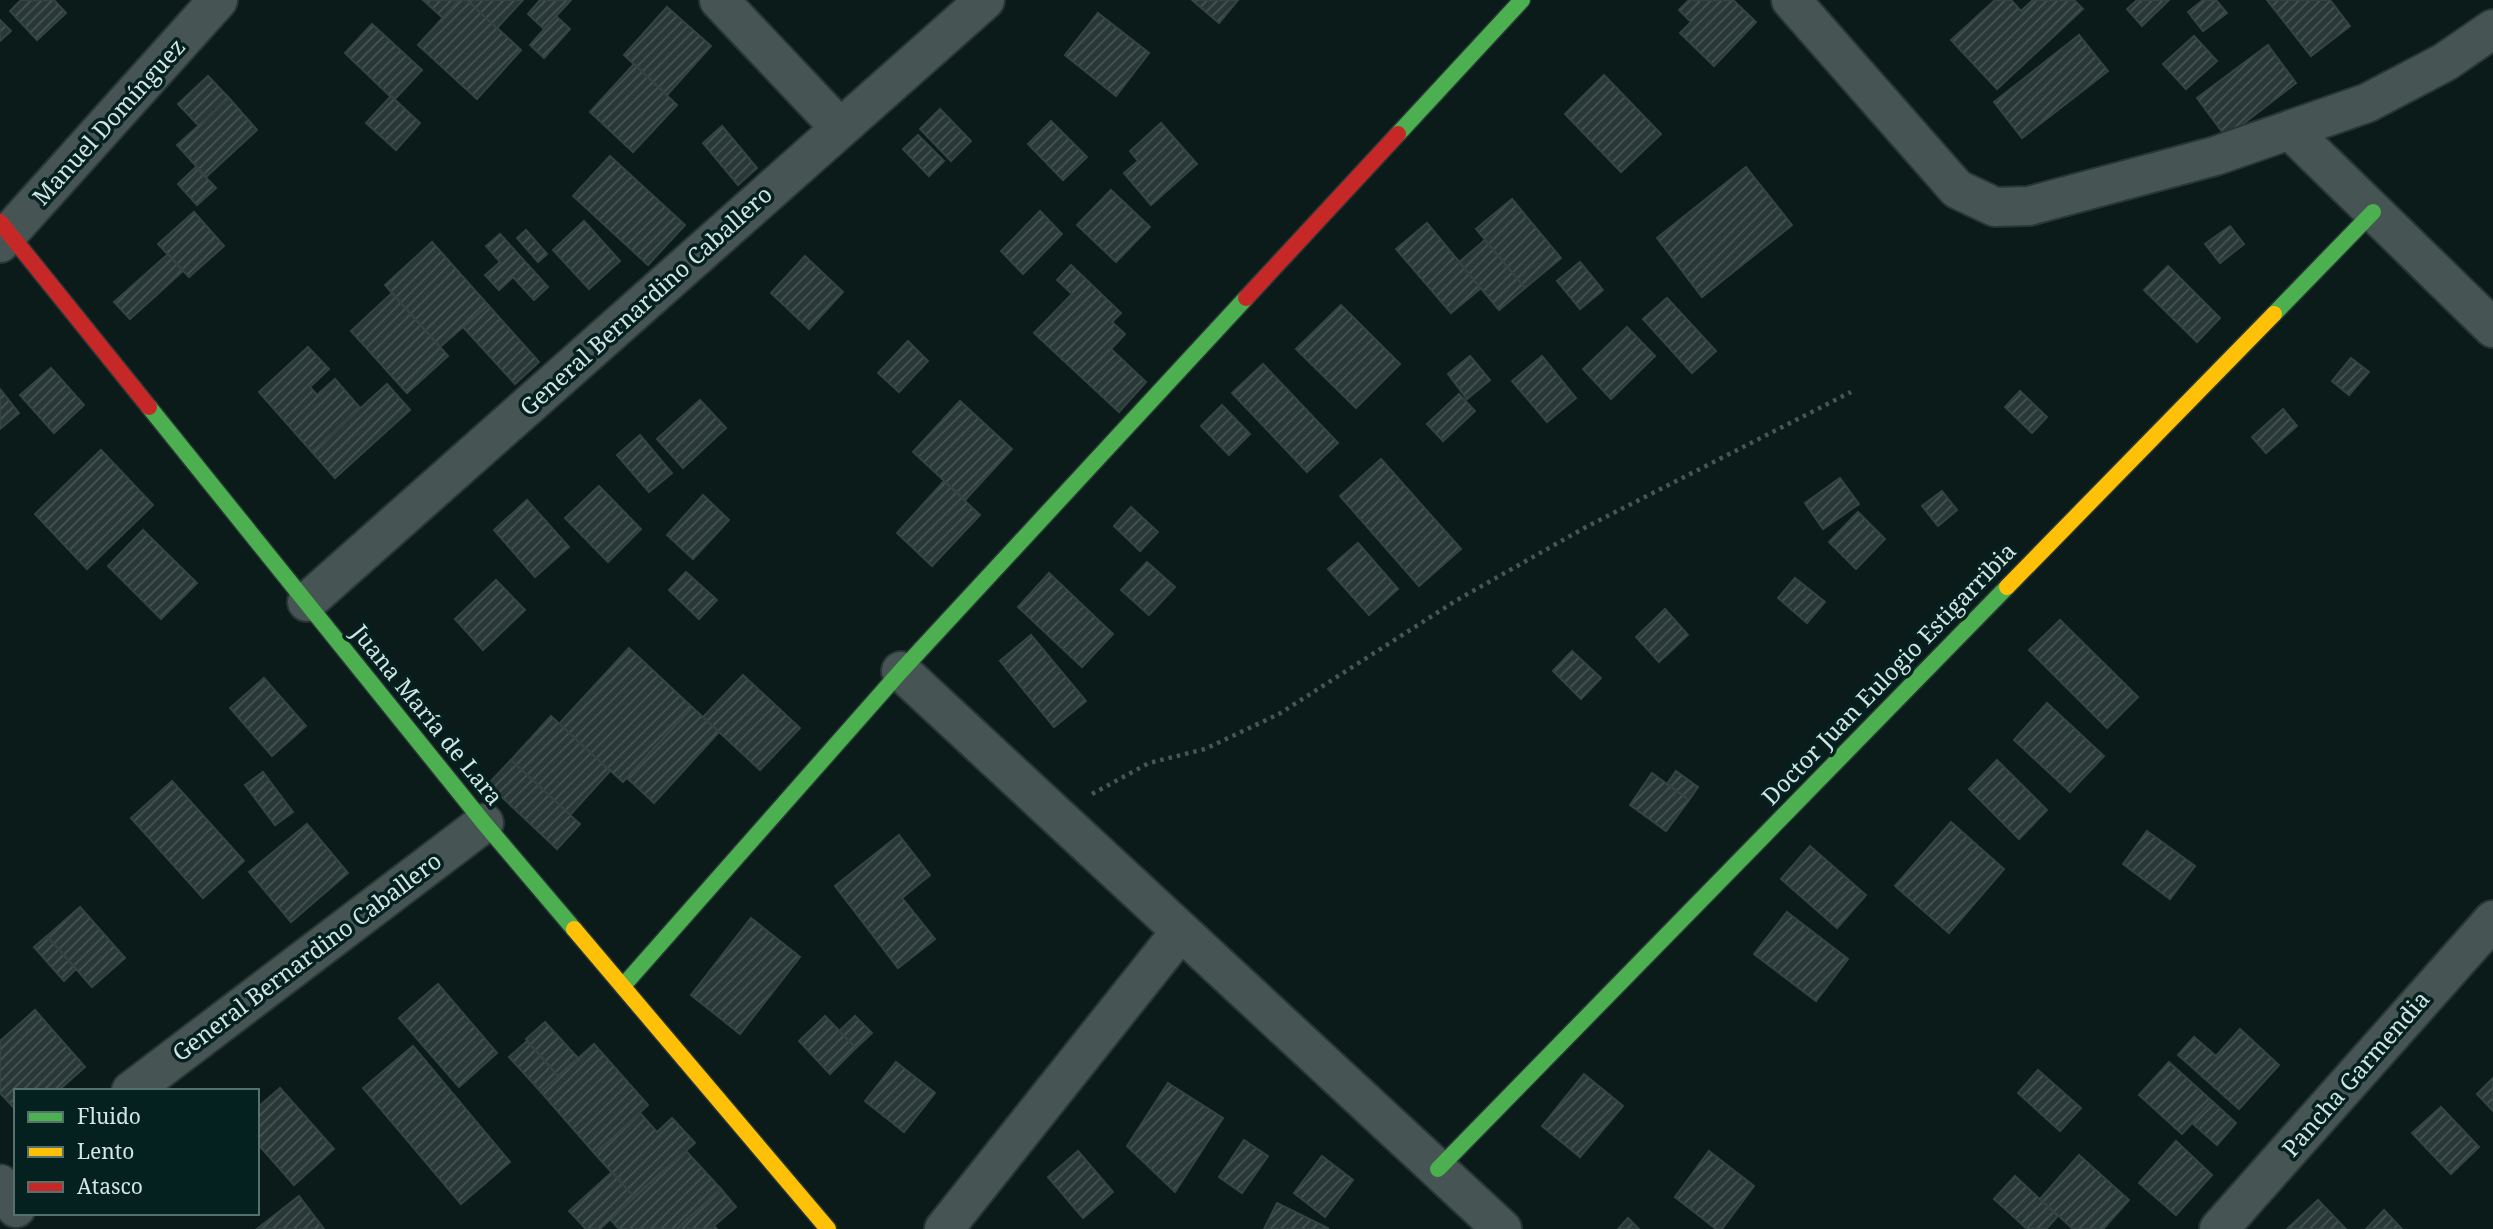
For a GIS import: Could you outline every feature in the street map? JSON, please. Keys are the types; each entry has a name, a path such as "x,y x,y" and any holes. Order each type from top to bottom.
{"street":[{"name":"Manuel Domínguez","path":"3,233 218,0"},
{"path":"719,0 840,128"},
{"name":"General Bernardino Caballero","path":"307,603 985,0"},
{"path":"623,986 901,671 1522,0"},
{"path":"1791,0 1957,189 1995,207 2029,206 2215,156 2367,103 2445,62 2493,29"},
{"path":"2290,130 2493,328"},
{"name":"Doctor Juan Eulogio Estigarribia","path":"1438,1169 2374,212"},
{"name":"Juana María de Lara","path":"3,233 484,823 828,1229"},
{"path":"901,671 1502,1229"},
{"name":"General Bernardino Caballero","path":"134,1089 484,823"},
{"name":"Pancha Garmendia","path":"2219,1229 2493,919"},
{"path":"944,1229 1181,932"}],"path":[{"path":"1047,807 1089,796 1149,763 1205,749 1239,735 1279,714 1457,600 1586,527 1851,391"}],"building":[{"path":"21,0 54,0 66,13 37,40 10,11"},
{"path":"423,0 459,0 443,18"},
{"path":"459,0 467,0 521,50 477,99 418,45"},
{"path":"467,0 523,0 497,28"},
{"path":"540,0 571,0 544,29 528,14"},
{"path":"1192,0 1238,0 1219,23"},
{"path":"1689,0 1733,0 1756,22 1714,66 1680,33 1691,22 1679,10"},
{"path":"1995,0 2011,0 2021,11 2033,0 2074,0 2083,9 1997,89 1951,40"},
{"path":"2137,0 2169,0 2142,26 2127,9"},
{"path":"2203,0 2216,0 2227,13 2203,31 2188,12"},
{"path":"2267,0 2330,0 2350,26 2311,56"},
{"path":"667,7 711,46 667,95 624,55"},
{"path":"1098,13 1149,53 1116,96 1065,55"},
{"path":"556,16 570,29 544,58 530,45"},
{"path":"0,20 11,31 0,41"},
{"path":"372,24 422,70 394,100 345,53"},
{"path":"2079,35 2108,71 2022,138 1994,102"},
{"path":"2194,36 2217,61 2186,89 2163,64"},
{"path":"2268,45 2296,83 2226,137 2197,98"},
{"path":"634,64 677,105 633,152 590,112"},
{"path":"1604,75 1661,134 1621,172 1565,114"},
{"path":"208,76 229,98 199,126 178,104"},
{"path":"391,96 420,123 396,150 366,123"},
{"path":"229,98 257,130 206,177 177,145"},
{"path":"940,109 971,141 951,161 920,129"},
{"path":"1051,121 1087,157 1063,180 1028,144"},
{"path":"1161,123 1197,164 1151,205 1124,173 1138,161 1130,151"},
{"path":"722,126 757,168 738,185 703,143"},
{"path":"918,135 944,161 929,176 903,149"},
{"path":"610,156 685,225 648,265 573,196"},
{"path":"196,167 216,188 197,205 178,184"},
{"path":"1746,167 1792,225 1702,297 1657,238"},
{"path":"1111,190 1150,227 1116,262 1077,225"},
{"path":"1512,199 1561,258 1525,288 1476,229"},
{"path":"1040,211 1062,234 1023,274 1001,251"},
{"path":"194,212 224,246 189,277 158,244"},
{"path":"584,221 620,261 589,289 553,250"},
{"path":"1427,223 1481,288 1451,313 1396,249"},
{"path":"2230,226 2244,244 2220,263 2205,244"},
{"path":"526,230 547,254 538,262 517,238"},
{"path":"500,234 548,287 534,300 513,277 499,290 485,275 500,262 486,246"},
{"path":"1485,240 1525,288 1499,310 1459,262"},
{"path":"432,242 488,305 440,347 385,285"},
{"path":"168,254 183,271 130,319 114,302"},
{"path":"805,256 843,292 809,329 771,293"},
{"path":"1580,262 1603,290 1580,309 1557,281"},
{"path":"1071,265 1121,313 1112,322 1125,334 1111,349 1146,382 1119,412 1034,333 1072,294 1057,280"},
{"path":"2168,266 2220,318 2197,342 2144,290"},
{"path":"392,293 448,356 407,393 351,331"},
{"path":"1667,298 1716,351 1692,373 1643,319"},
{"path":"488,305 539,362 515,384 463,327"},
{"path":"1341,305 1400,364 1356,408 1296,349"},
{"path":"1627,327 1655,356 1611,399 1583,369"},
{"path":"908,341 928,361 899,392 878,373"},
{"path":"308,347 329,369 310,387 317,395 335,379 360,408 312,452 259,392"},
{"path":"1470,356 1490,380 1467,399 1448,374"},
{"path":"1542,356 1576,398 1547,422 1512,381"},
{"path":"2351,358 2369,372 2349,395 2332,381"},
{"path":"1263,364 1338,443 1307,472 1232,393"},
{"path":"51,368 84,405 54,433 20,395"},
{"path":"387,384 410,410 335,478 312,452"},
{"path":"0,389 19,413 0,429"},
{"path":"2020,391 2047,417 2032,433 2005,407"},
{"path":"1459,394 1475,411 1443,441 1427,424"},
{"path":"700,400 726,428 683,468 657,439"},
{"path":"960,401 1012,449 965,500 913,452"},
{"path":"1222,405 1250,434 1229,455 1201,426"},
{"path":"2283,409 2297,426 2266,453 2252,437"},
{"path":"640,435 672,473 649,492 617,455"},
{"path":"101,450 153,505 87,569 35,514"},
{"path":"1381,459 1461,549 1419,586 1340,496"},
{"path":"1840,478 1859,504 1823,529 1805,503"},
{"path":"944,481 980,515 932,566 897,533"},
{"path":"599,486 641,529 608,562 565,518"},
{"path":"1942,491 1957,510 1938,526 1922,506"},
{"path":"703,495 729,520 693,559 667,535"},
{"path":"527,500 569,547 535,577 494,530"},
{"path":"1131,507 1158,532 1140,551 1114,526"},
{"path":"1858,512 1885,539 1856,569 1829,542"},
{"path":"143,530 197,583 161,619 108,566"},
{"path":"1358,543 1398,589 1369,615 1328,569"},
{"path":"1147,562 1175,587 1149,615 1121,590"},
{"path":"686,572 717,600 699,619 669,590"},
{"path":"1049,573 1113,634 1082,667 1018,607"},
{"path":"1795,578 1825,602 1807,623 1778,598"},
{"path":"496,580 525,610 483,650 455,619"},
{"path":"1665,609 1688,635 1659,662 1636,637"},
{"path":"2060,620 2138,697 2107,728 2029,650"},
{"path":"1031,635 1086,701 1054,727 1000,661"},
{"path":"629,648 692,707 623,782 559,724"},
{"path":"1572,651 1601,678 1581,699 1553,671"},
{"path":"743,675 800,728 760,770 703,717"},
{"path":"264,678 306,726 272,756 230,708"},
{"path":"2047,703 2104,756 2070,792 2014,740"},
{"path":"692,707 719,732 654,803 627,778"},
{"path":"551,716 610,771 570,815 511,760"},
{"path":"511,760 580,824 557,849 488,784"},
{"path":"1997,760 2047,810 2019,839 1969,789"},
{"path":"1676,771 1698,787 1689,800 1667,784"},
{"path":"263,772 293,812 275,825 245,785"},
{"path":"1652,773 1689,800 1666,831 1630,805"},
{"path":"172,781 244,861 203,898 131,818"},
{"path":"1951,822 2004,869 1949,933 1895,886"},
{"path":"307,824 348,873 291,922 249,872"},
{"path":"2147,831 2195,866 2170,899 2123,864"},
{"path":"899,835 930,875 902,898 935,939 898,968 835,886"},
{"path":"1810,846 1866,895 1837,928 1781,879"},
{"path":"80,907 125,958 92,987 47,936"},
{"path":"1787,912 1848,959 1816,1001 1754,954"},
{"path":"751,918 800,957 740,1034 691,995"},
{"path":"47,936 76,969 64,981 34,947"},
{"path":"438,984 497,1053 459,1087 399,1018"},
{"path":"35,1010 85,1067 60,1089 14,1089 14,1108 0,1093 0,1041"},
{"path":"825,1016 856,1048 830,1074 799,1041"},
{"path":"855,1016 872,1033 856,1048 839,1031"},
{"path":"545,1022 578,1058 558,1076 526,1039"},
{"path":"2240,1029 2279,1065 2239,1109 2178,1055 2194,1037 2216,1056"},
{"path":"527,1041 558,1076 541,1092 509,1057"},
{"path":"594,1044 648,1105 595,1154 541,1092"},
{"path":"413,1046 510,1162 461,1204 363,1088"},
{"path":"896,1062 935,1093 904,1132 865,1101"},
{"path":"2169,1062 2212,1101 2182,1134 2139,1095"},
{"path":"2038,1070 2081,1108 2060,1131 2018,1093"},
{"path":"1584,1074 1623,1106 1580,1157 1542,1126"},
{"path":"2493,1078 2493,1111 2477,1094"},
{"path":"1168,1083 1223,1118 1175,1192 1127,1146"},
{"path":"280,1088 334,1149 294,1185 259,1145 259,1106"},
{"path":"2212,1101 2236,1123 2217,1145 2192,1123"},
{"path":"2441,1107 2479,1147 2451,1174 2412,1133"},
{"path":"640,1113 657,1132 672,1118 695,1143 634,1197 595,1154"},
{"path":"1244,1140 1268,1156 1242,1193 1219,1177"},
{"path":"2176,1141 2212,1175 2176,1215 2139,1183"},
{"path":"686,1151 721,1189 677,1229 619,1229 610,1219"},
{"path":"1078,1151 1113,1192 1083,1218 1048,1177"},
{"path":"1709,1151 1754,1186 1722,1229 1716,1229 1675,1197"},
{"path":"2079,1155 2129,1200 2103,1229 2073,1229 2040,1199"},
{"path":"1322,1156 1353,1180 1325,1217 1294,1193"},
{"path":"612,1172 634,1197 600,1229 586,1229 569,1211"},
{"path":"2015,1176 2058,1216 2046,1229 2027,1229 1994,1199"},
{"path":"721,1189 736,1207 714,1226 717,1229 677,1229"},
{"path":"299,1196 324,1229 257,1229"},
{"path":"2318,1200 2346,1229 2287,1229"},
{"path":"1277,1203 1328,1228 1328,1229 1264,1229"},
{"path":"2384,1210 2402,1229 2366,1229"},
{"path":"1628,1218 1639,1229 1618,1229"}],"traffic: fast":[{"path":"1398,134 1522,0"},
{"path":"2274,314 2373,212"},
{"path":"623,986 901,671 1246,298"},
{"path":"149,407 484,823 574,929"},
{"path":"1438,1169 2007,587"}],"traffic: slow":[{"path":"2007,587 2274,314"},
{"path":"574,929 828,1229"}],"traffic: jam":[{"path":"1246,298 1398,134"},
{"path":"0,222 149,407"}]}
